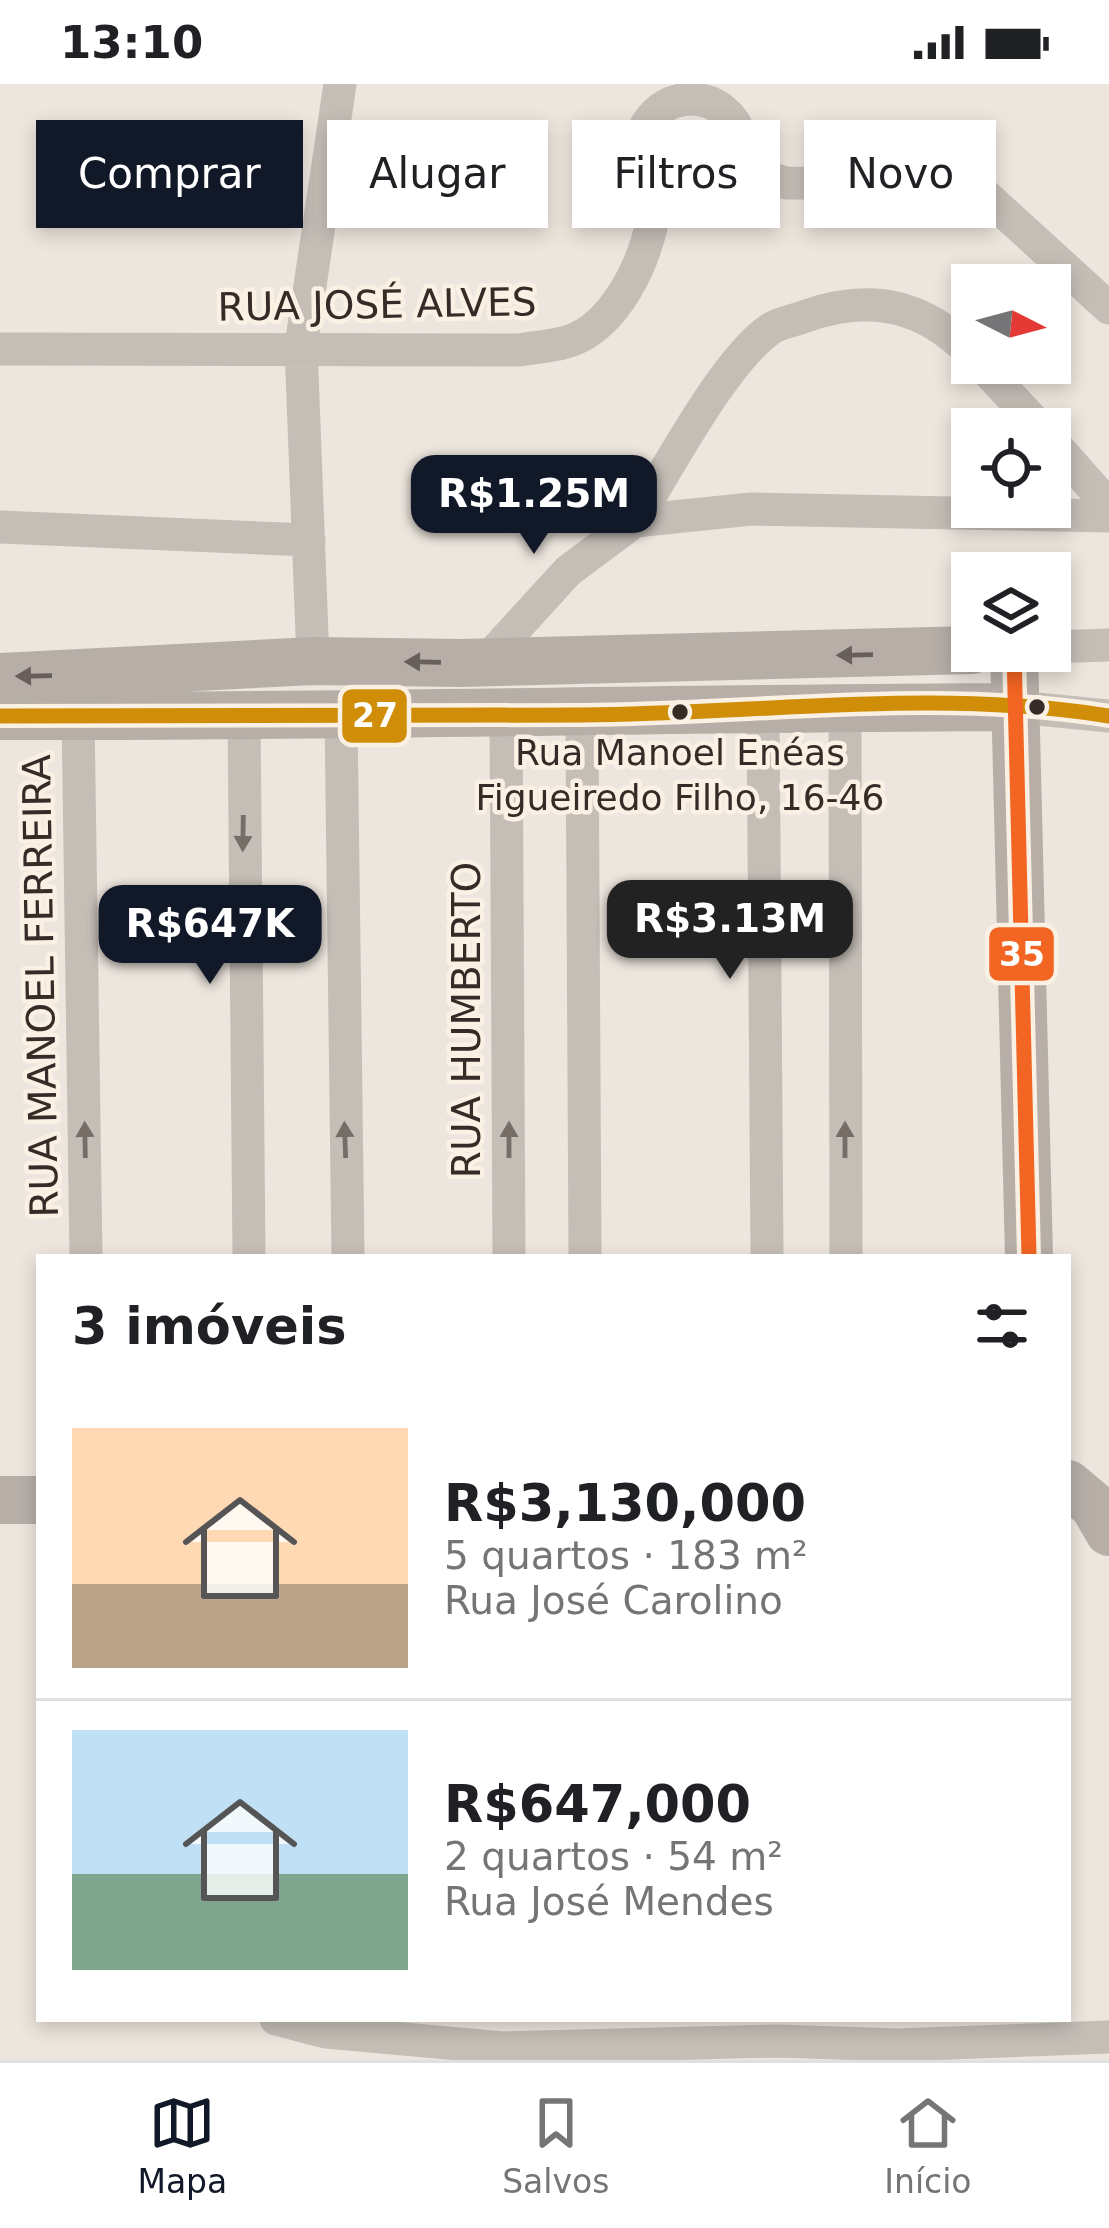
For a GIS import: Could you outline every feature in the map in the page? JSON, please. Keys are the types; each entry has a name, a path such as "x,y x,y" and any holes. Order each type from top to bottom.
{"street":[{"path":"313,661 302,346 340,84"},
{"path":"650,120 691,91 711,101 730,120"},
{"path":"780,181 974,184 1109,308"},
{"name":"RUA JOSÉ ALVES","path":"0,349 519,350 578,339 608,312 651,228"},
{"path":"485,662 568,571 635,520 741,359 770,329 823,310 873,302 911,309 951,334"},
{"path":"999,384 1022,408"},
{"path":"1071,463 1109,506"},
{"path":"635,520 751,509 1109,516"},
{"path":"0,527 309,540"},
{"path":"1071,646 1109,645"},
{"path":"0,676 313,661 485,662 951,651"},
{"path":"1015,672 1030,1254"},
{"path":"845,704 845,1254"},
{"path":"0,716 581,715 845,704 1017,707 1109,716"},
{"path":"763,707 767,1254"},
{"name":"RUA HUMBERTO","path":"506,712 509,1254"},
{"name":"RUA MANOEL FERREIRA","path":"78,714 86,1254"},
{"path":"341,715 348,1254"},
{"path":"581,715 585,1254"},
{"path":"244,716 250,1254"},
{"path":"1071,1487 1094,1506 1109,1532"},
{"path":"0,1500 36,1500"},
{"path":"305,2022 503,2034 605,2031 656,2051 1109,2037"}],"transit line":[{"name":"35","path":"1015,672 1029,1254"},
{"name":"27","path":"0,716 582,715 912,703 1044,708 1109,716"}],"place":[{"name":"Rua Manoel Enéas Figueiredo Filho, 16-46","path":"680,712"}]}
